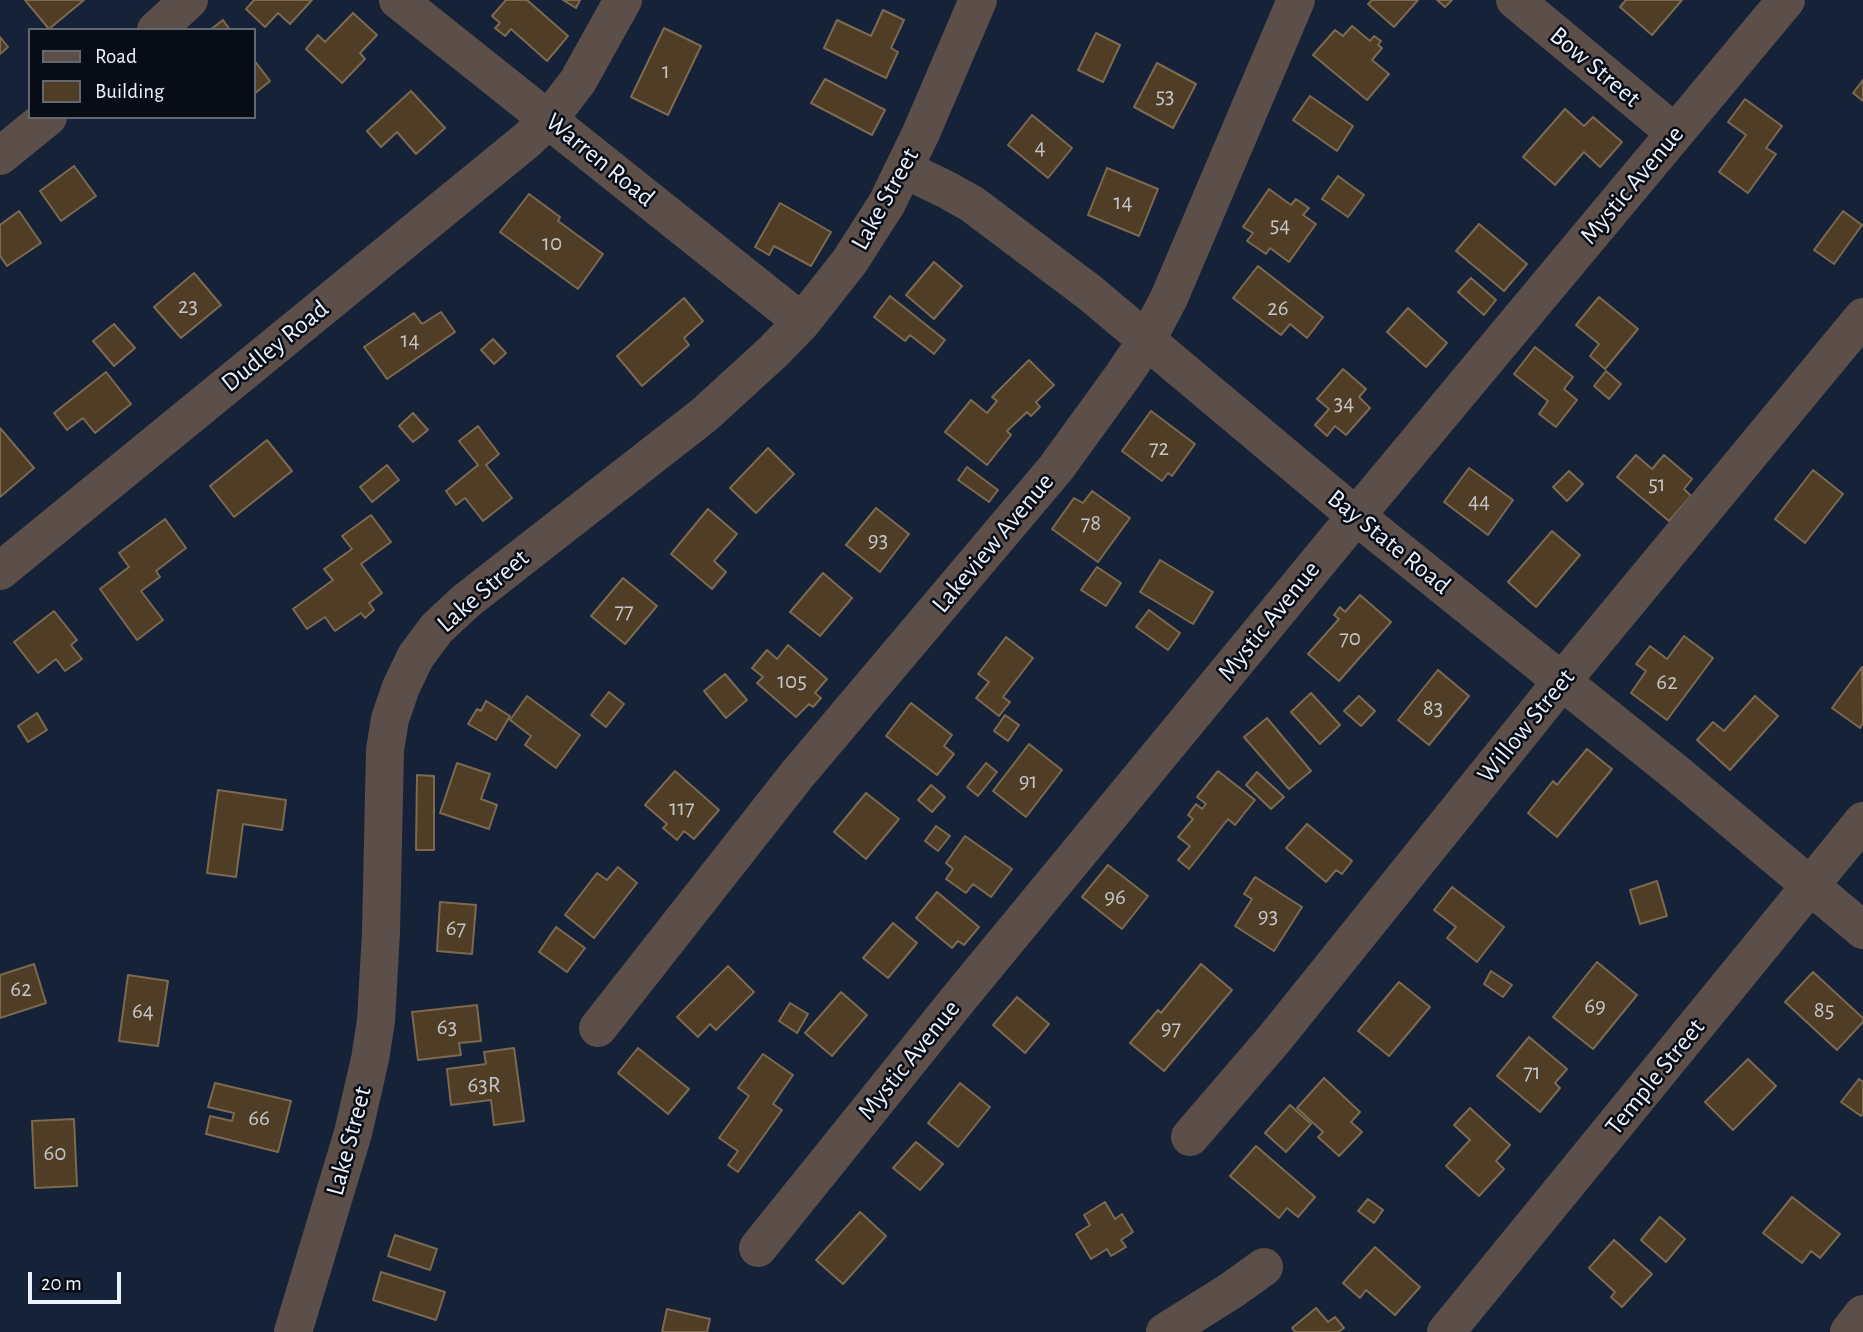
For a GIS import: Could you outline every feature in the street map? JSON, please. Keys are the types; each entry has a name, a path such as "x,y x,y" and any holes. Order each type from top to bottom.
{"street":[{"path":"158,28 189,0"},
{"name":"Warren Road","path":"398,0 802,321"},
{"name":"Dudley Road","path":"0,571 516,149 549,119 578,81 623,0"},
{"name":"Lake Street","path":"293,1332 353,1133 370,1059 376,1021 381,932 385,750 390,719 416,656 430,637 466,601 704,415 774,351 802,321 868,234 904,169 978,0"},
{"name":"Lakeview Avenue","path":"598,1028 787,786 1056,468 1147,340 1190,251 1296,0"},
{"name":"Bow Street","path":"1515,0 1675,133"},
{"name":"Mystic Avenue","path":"758,1248 960,997 1356,516 1786,0"},
{"path":"0,156 46,119"},
{"name":"Bay State Road","path":"904,169 972,204 1089,292 1356,516 1675,772 1863,930"},
{"name":"Willow Street","path":"1190,1137 1275,1038 1562,681 1863,317"},
{"name":"Temple Street","path":"1446,1332 1863,821"},
{"path":"1165,1332 1264,1267"},
{"path":"1849,1332 1863,1314"}],"building":[{"path":"25,0 84,0 50,28"},
{"path":"254,0 312,0 290,24 278,13 265,27 246,9"},
{"path":"506,0 527,0 568,36 547,61 511,29 505,36 495,28 500,23 492,16"},
{"path":"563,0 580,0 576,8"},
{"path":"1372,0 1418,0 1394,27 1368,4"},
{"path":"1437,0 1452,0 1445,7"},
{"path":"1626,0 1682,0 1652,35 1620,7"},
{"path":"883,10 904,20 891,48 898,52 886,78 824,48 837,20 871,36"},
{"path":"353,13 377,35 360,53 365,59 342,83 306,49 318,35 325,42"},
{"path":"223,20 229,28 213,28"},
{"path":"1352,26 1370,41 1374,36 1381,41 1378,45 1382,48 1372,60 1389,74 1367,100 1313,55 1335,30 1343,36"},
{"path":"664,28 701,46 668,115 631,97"},
{"path":"1096,33 1120,45 1103,82 1078,70"},
{"path":"0,37 8,47 0,54"},
{"path":"256,63 270,81 256,92"},
{"path":"1157,63 1196,84 1173,128 1134,107"},
{"path":"825,79 885,110 872,135 811,103"},
{"path":"1863,80 1863,101 1853,93"},
{"path":"411,91 445,128 416,154 397,132 381,147 367,131"},
{"path":"1310,96 1353,126 1337,151 1293,120"},
{"path":"1745,99 1782,126 1766,148 1776,154 1748,193 1719,172 1746,135 1728,122"},
{"path":"1565,109 1584,126 1593,117 1622,142 1600,167 1584,152 1555,185 1523,157"},
{"path":"1032,115 1072,148 1048,178 1008,145"},
{"path":"74,166 96,196 61,221 40,191"},
{"path":"1107,168 1158,189 1139,236 1088,215"},
{"path":"1338,176 1364,195 1348,217 1322,199"},
{"path":"1269,189 1291,205 1296,199 1309,208 1303,215 1316,224 1289,262 1270,248 1266,254 1247,241 1253,233 1243,227"},
{"path":"529,194 560,217 558,221 603,254 578,289 500,232"},
{"path":"780,203 831,232 811,266 774,246 769,255 755,247"},
{"path":"19,211 41,243 7,266 0,256 0,225"},
{"path":"1843,211 1862,225 1834,264 1814,250"},
{"path":"1479,224 1527,264 1504,291 1456,251"},
{"path":"934,262 962,286 934,319 906,295"},
{"path":"1258,266 1323,317 1307,338 1290,324 1281,335 1233,298"},
{"path":"194,273 221,305 181,338 154,307"},
{"path":"1471,278 1496,300 1484,315 1458,292"},
{"path":"890,296 945,340 934,354 910,335 905,341 874,317"},
{"path":"1599,297 1638,329 1605,369 1590,356 1599,344 1576,325"},
{"path":"684,298 703,321 684,338 689,345 642,386 617,356"},
{"path":"1408,308 1447,343 1426,367 1387,332"},
{"path":"441,312 455,332 387,379 364,347 414,313 422,324"},
{"path":"114,324 135,348 114,366 93,341"},
{"path":"493,339 506,353 494,364 481,350"},
{"path":"1535,347 1573,377 1564,389 1577,400 1556,427 1539,414 1548,401 1514,374"},
{"path":"1029,360 1054,385 1036,402 1040,407 1031,416 1027,412 1007,431 1011,435 987,465 945,432 971,400 987,413 997,401 992,397"},
{"path":"1343,369 1366,389 1359,397 1370,408 1346,435 1335,426 1327,436 1315,425 1329,409 1317,399"},
{"path":"1606,371 1621,384 1609,399 1594,386"},
{"path":"106,372 131,404 95,433 83,418 67,430 54,413"},
{"path":"1151,411 1195,444 1172,476 1168,473 1162,481 1122,451"},
{"path":"413,413 428,430 413,442 399,426"},
{"path":"478,426 499,454 486,465 512,498 483,521 465,498 456,505 446,491 478,465 459,441"},
{"path":"0,428 34,468 0,497"},
{"path":"267,440 292,471 234,517 210,486"},
{"path":"768,448 794,474 756,513 730,488"},
{"path":"1636,455 1652,469 1664,455 1692,479 1684,489 1691,496 1669,521 1617,477"},
{"path":"387,465 399,480 372,502 360,487"},
{"path":"967,467 998,490 989,502 958,480"},
{"path":"1469,468 1513,500 1488,535 1444,502"},
{"path":"1813,470 1843,494 1805,543 1775,519"},
{"path":"1569,471 1583,484 1567,501 1553,487"},
{"path":"1092,491 1130,518 1098,562 1052,529 1074,498 1083,503"},
{"path":"876,508 909,534 880,572 846,545"},
{"path":"708,509 737,534 714,561 726,572 712,589 671,554"},
{"path":"371,515 391,542 361,564 382,593 369,603 374,610 365,618 361,613 335,631 325,617 307,629 293,609 333,580 324,569 352,549 342,536"},
{"path":"165,519 186,548 156,571 160,577 141,591 163,620 137,640 100,589 129,567 119,553"},
{"path":"1552,531 1580,555 1536,607 1508,582"},
{"path":"1160,560 1213,592 1193,624 1140,592"},
{"path":"1097,567 1121,583 1106,606 1081,590"},
{"path":"823,573 852,598 820,636 790,612"},
{"path":"623,578 657,606 625,644 591,616"},
{"path":"1360,595 1391,622 1339,681 1308,654 1339,619 1334,615 1340,607 1345,612"},
{"path":"1149,610 1180,633 1168,650 1136,627"},
{"path":"54,611 77,640 71,645 82,659 65,671 56,659 38,673 14,642"},
{"path":"1684,636 1713,658 1667,720 1631,693 1646,671 1636,664 1650,646 1667,659"},
{"path":"1006,637 1033,658 1003,697 1010,702 999,716 976,698 989,682 978,674"},
{"path":"788,645 827,679 815,693 821,698 813,707 809,704 796,717 757,683 763,677 752,668 767,650 777,659"},
{"path":"1862,667 1863,723 1860,728 1832,708"},
{"path":"1438,670 1469,696 1429,745 1398,720"},
{"path":"725,674 747,700 726,718 704,691"},
{"path":"609,692 624,704 606,727 591,715"},
{"path":"1311,693 1340,725 1320,744 1291,712"},
{"path":"527,696 580,735 556,768 525,745 531,736 510,720"},
{"path":"1359,696 1375,711 1361,726 1344,711"},
{"path":"1755,696 1778,716 1730,770 1697,740 1713,722 1724,731"},
{"path":"486,701 510,716 496,740 468,724 477,709 481,711"},
{"path":"911,703 952,735 944,746 954,754 937,775 886,736"},
{"path":"37,713 47,730 28,742 18,726"},
{"path":"1005,715 1019,725 1008,741 994,731"},
{"path":"1267,718 1311,771 1289,789 1244,737"},
{"path":"1029,744 1062,770 1026,817 993,791"},
{"path":"1587,749 1612,769 1557,837 1528,813 1553,781 1557,785"},
{"path":"457,763 490,774 481,799 497,805 489,829 440,813"},
{"path":"986,763 997,772 978,796 967,787"},
{"path":"675,771 719,810 694,839 684,831 677,840 663,828 667,824 645,805"},
{"path":"1218,771 1255,800 1235,825 1228,819 1189,869 1178,860 1190,846 1178,837 1193,819 1188,815 1196,804 1202,809 1206,804 1197,797"},
{"path":"1257,772 1284,797 1271,809 1246,785"},
{"path":"417,775 434,776 434,850 416,850"},
{"path":"931,785 945,797 932,812 918,800"},
{"path":"218,790 286,800 282,830 243,824 236,877 207,873"},
{"path":"866,793 899,819 866,859 834,832"},
{"path":"1307,824 1352,861 1342,874 1336,870 1326,882 1286,848"},
{"path":"936,826 950,836 938,851 925,841"},
{"path":"965,836 1012,869 991,897 973,884 966,893 946,879 953,869 946,863"},
{"path":"1108,865 1148,896 1122,929 1082,897"},
{"path":"618,867 637,883 594,938 565,915 597,873 607,880"},
{"path":"1255,877 1302,907 1274,951 1235,926 1252,899 1244,894"},
{"path":"1657,881 1667,916 1640,924 1630,890"},
{"path":"1452,887 1504,927 1477,962 1447,938 1456,927 1434,910"},
{"path":"937,892 979,927 964,945 958,941 952,948 916,918"},
{"path":"440,902 476,905 472,954 437,951"},
{"path":"893,923 917,943 888,978 863,958"},
{"path":"556,927 585,948 567,972 539,952"},
{"path":"1597,962 1637,995 1593,1049 1553,1017"},
{"path":"34,964 46,1003 0,1018 0,975"},
{"path":"1201,964 1232,990 1164,1071 1130,1043 1158,1010 1161,1013"},
{"path":"728,966 754,992 716,1030 710,1024 698,1037 677,1017"},
{"path":"1491,971 1512,985 1503,997 1484,984"},
{"path":"1813,972 1863,1018 1863,1022 1837,1050 1785,1002"},
{"path":"128,975 168,981 158,1046 119,1041"},
{"path":"1399,982 1430,1007 1389,1056 1358,1031"},
{"path":"841,992 867,1015 832,1056 805,1033"},
{"path":"1017,997 1049,1024 1025,1053 993,1025"},
{"path":"790,1003 808,1014 797,1033 779,1021"},
{"path":"477,1005 481,1041 459,1043 461,1055 418,1060 412,1012"},
{"path":"1529,1037 1567,1069 1555,1083 1560,1088 1540,1112 1497,1076"},
{"path":"514,1048 524,1121 494,1125 491,1100 451,1105 447,1069 486,1064 484,1052"},
{"path":"638,1048 689,1089 668,1114 618,1073"},
{"path":"763,1054 793,1075 773,1104 782,1110 738,1172 728,1165 738,1151 719,1138 749,1096 738,1088"},
{"path":"1748,1059 1776,1086 1733,1130 1705,1102"},
{"path":"1324,1078 1360,1112 1351,1122 1362,1132 1339,1156 1318,1137 1323,1132 1297,1108"},
{"path":"1859,1079 1863,1082 1861,1116 1841,1102"},
{"path":"215,1083 291,1101 278,1152 206,1134 210,1116 232,1121 234,1113 208,1107"},
{"path":"960,1083 990,1107 958,1147 928,1123"},
{"path":"1290,1105 1311,1124 1286,1152 1265,1133"},
{"path":"1470,1108 1510,1145 1496,1161 1504,1169 1479,1196 1446,1166 1470,1140 1454,1125"},
{"path":"74,1119 77,1186 35,1188 32,1121"},
{"path":"916,1142 943,1164 920,1190 893,1168"},
{"path":"1256,1146 1315,1197 1298,1217 1287,1208 1279,1218 1230,1176"},
{"path":"1792,1197 1840,1234 1820,1258 1811,1251 1802,1263 1763,1233"},
{"path":"1368,1199 1383,1210 1374,1223 1358,1211"},
{"path":"1105,1202 1115,1219 1122,1214 1133,1232 1121,1240 1126,1247 1111,1256 1107,1249 1091,1259 1076,1234 1090,1225 1084,1215"},
{"path":"860,1212 886,1236 843,1284 816,1260"},
{"path":"1660,1217 1685,1239 1666,1262 1641,1240"},
{"path":"395,1235 437,1249 430,1270 388,1256"},
{"path":"1614,1240 1652,1274 1622,1307 1611,1297 1615,1292 1589,1268"},
{"path":"1375,1247 1420,1287 1395,1315 1366,1290 1360,1298 1343,1283"},
{"path":"381,1272 445,1292 436,1320 373,1300"},
{"path":"1316,1308 1328,1322 1335,1317 1344,1328 1338,1332 1295,1332 1292,1328"},
{"path":"667,1309 710,1319 707,1332 662,1332"}]}
